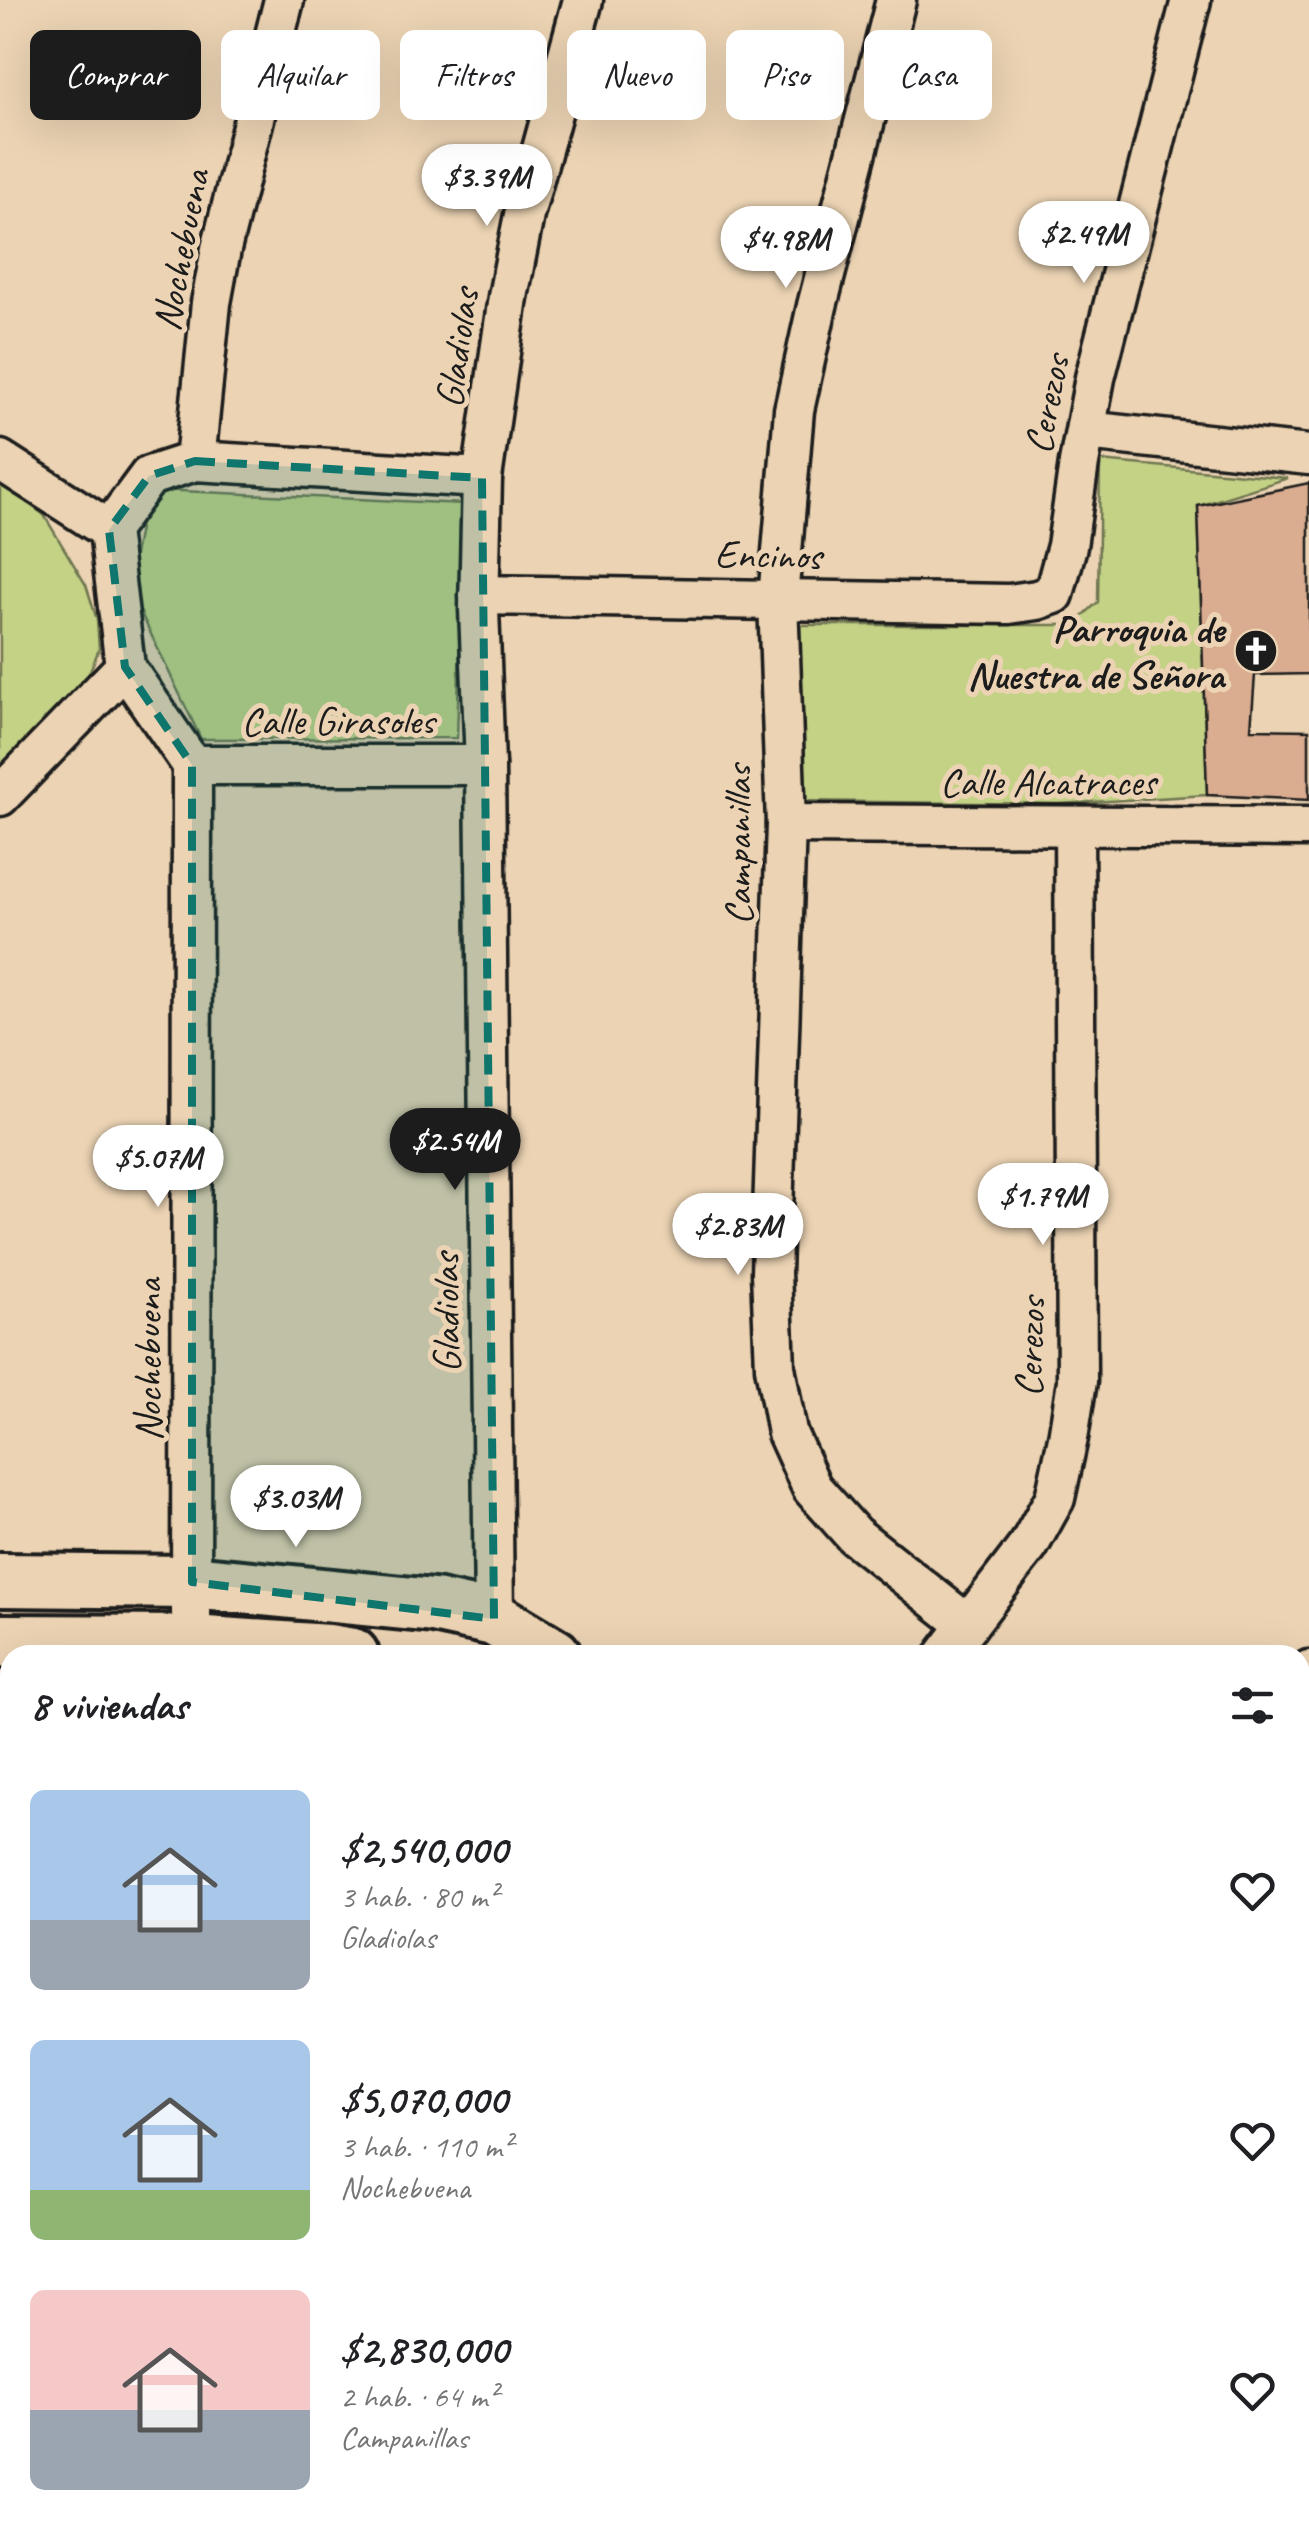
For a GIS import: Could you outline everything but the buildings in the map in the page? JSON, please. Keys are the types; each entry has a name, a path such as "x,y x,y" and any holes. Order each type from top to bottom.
{"street":[{"name":"Nochebuena","path":"195,461 211,303 221,250 284,0"},
{"name":"Gladiolas","path":"494,1619 485,765 479,595 482,478 508,296 524,215 583,0"},
{"name":"Campanillas","path":"896,0 794,410 778,599 786,824 771,1273 775,1366 787,1433 812,1488 854,1536 968,1625"},
{"name":"Cerezos","path":"1054,594 1067,546 1095,378 1191,0"},
{"path":"1086,431 1309,456"},
{"path":"0,460 109,530"},
{"path":"192,765 125,668 109,530 149,476 195,461 482,478"},
{"name":"Encinos","path":"479,595 1009,604 1054,594"},
{"path":"0,796 125,668"},
{"name":"Nochebuena","path":"191,1645 192,765"},
{"name":"Calle Girasoles","path":"192,765 485,765"},
{"name":"Calle Alcatraces","path":"786,824 1309,827"},
{"name":"Cerezos","path":"953,1645 1029,1545 1054,1498 1077,1380 1074,826"},
{"path":"0,1580 192,1582 415,1604 494,1619 537,1645"},
{"path":"0,1642 96,1645"}],"highlighted area":[{"path":"195,461 482,478 494,1619 192,1582 192,765 125,667 109,530 149,476"}],"green space":[{"path":"1100,461 1288,478 1198,506 1207,795 1059,804 792,801 792,625 1073,625 1098,602"},
{"path":"0,482 44,515 86,585 97,620 99,649 88,676 0,769"},
{"path":"159,490 464,504 457,738 201,739 128,586 143,508"}],"place":[{"name":"Parroquia de Nuestra de Señora","path":"1256,651"}]}
